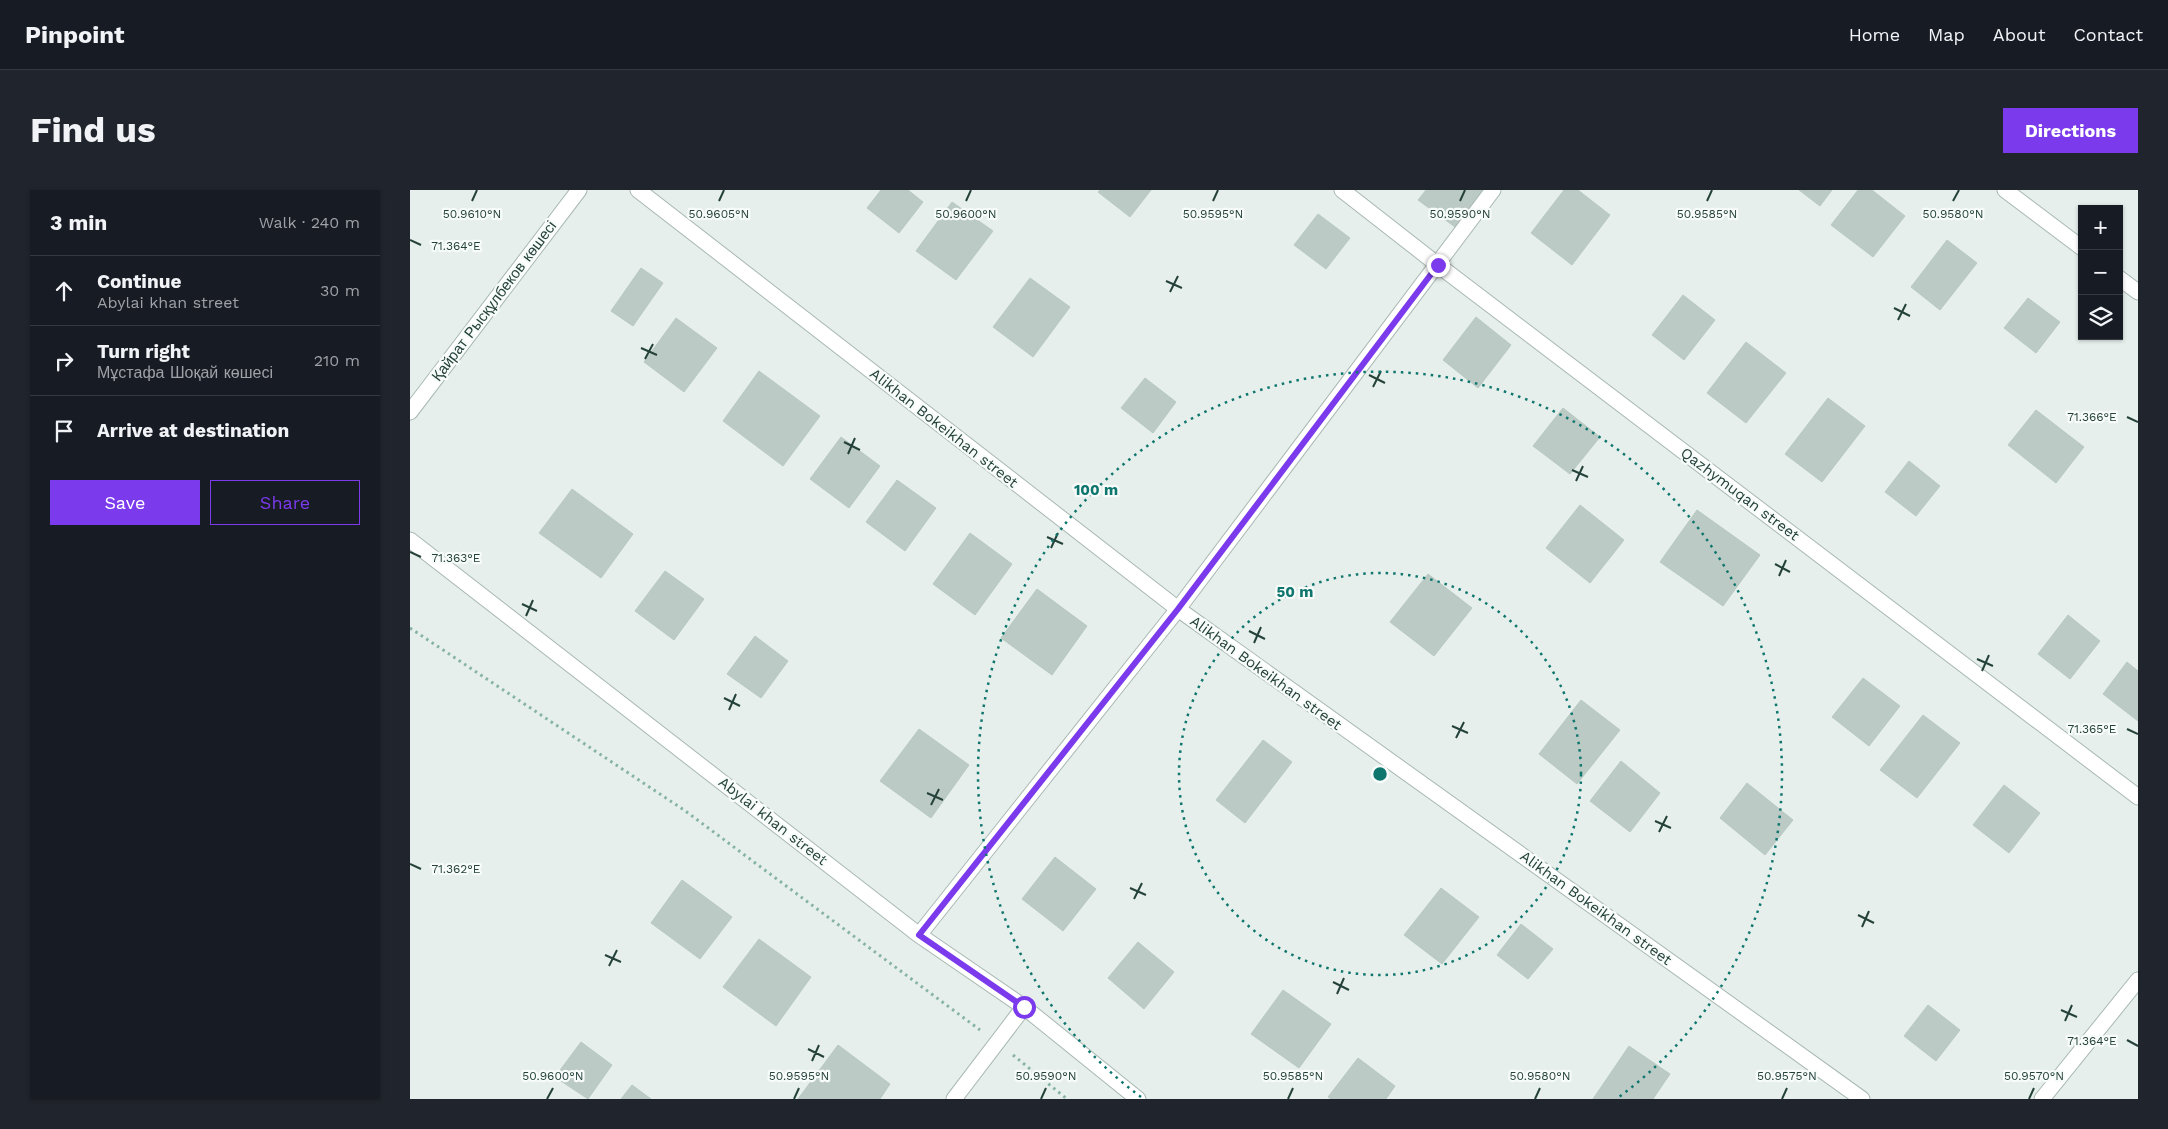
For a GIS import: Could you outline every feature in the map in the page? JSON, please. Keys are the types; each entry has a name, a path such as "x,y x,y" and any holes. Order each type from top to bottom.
{"street":[{"name":"Қайрат Рысқұлбеков көшесі","path":"410,412 578,190"},
{"name":"Alikhan Bokeikhan street","path":"638,190 1178,609 1862,1099"},
{"name":"Qazhymuqan street","path":"1342,190 2138,797"},
{"path":"919,935 1178,609 1493,190"},
{"path":"2005,190 2078,245"},
{"path":"2123,281 2138,292"},
{"name":"Abylai khan street","path":"410,540 919,935 1024,1007 1138,1099"},
{"path":"2042,1099 2138,980"},
{"path":"954,1099 1024,1007"}],"path":[{"path":"410,628 684,810 997,1043 1067,1099"}],"building":[{"path":"881,190 908,190 923,202 899,233 867,208"},
{"path":"1100,190 1151,190 1130,217 1098,192"},
{"path":"1426,190 1493,190 1462,232 1418,200"},
{"path":"1564,190 1578,190 1610,215 1572,265 1531,233"},
{"path":"1799,190 1832,190 1820,206"},
{"path":"1858,190 1872,190 1905,216 1873,257 1831,225"},
{"path":"952,202 993,231 956,280 916,251"},
{"path":"1318,214 1350,238 1326,269 1294,245"},
{"path":"1947,240 1977,263 1940,310 1911,287"},
{"path":"641,268 663,283 633,326 611,311"},
{"path":"1030,278 1070,307 1033,357 993,327"},
{"path":"1683,295 1715,320 1684,360 1652,335"},
{"path":"2028,298 2060,322 2036,353 2004,328"},
{"path":"1476,317 1511,345 1478,388 1443,360"},
{"path":"676,318 717,348 684,392 644,362"},
{"path":"1746,342 1786,373 1746,423 1707,393"},
{"path":"759,371 820,416 783,466 723,421"},
{"path":"1145,378 1176,402 1153,433 1121,408"},
{"path":"1828,398 1865,426 1822,482 1785,454"},
{"path":"1563,408 1600,437 1570,474 1533,446"},
{"path":"2036,410 2084,447 2056,483 2008,445"},
{"path":"841,437 880,466 849,508 810,479"},
{"path":"1909,461 1940,486 1916,516 1885,492"},
{"path":"897,480 936,508 905,551 866,522"},
{"path":"572,489 633,534 601,578 539,533"},
{"path":"1580,505 1624,540 1590,583 1546,548"},
{"path":"1697,510 1760,555 1723,606 1660,562"},
{"path":"970,533 1012,564 975,615 933,584"},
{"path":"665,571 704,599 674,640 635,611"},
{"path":"1428,574 1472,608 1434,656 1390,622"},
{"path":"1037,589 1087,626 1052,675 1001,638"},
{"path":"2068,615 2100,641 2070,679 2038,654"},
{"path":"755,636 788,661 761,698 727,674"},
{"path":"2127,662 2138,671 2138,721 2103,694"},
{"path":"1863,678 1900,706 1869,746 1832,717"},
{"path":"1581,700 1620,730 1577,784 1539,754"},
{"path":"1923,715 1960,743 1917,798 1880,770"},
{"path":"919,729 969,765 931,818 880,781"},
{"path":"1263,740 1292,762 1245,823 1216,800"},
{"path":"1621,761 1660,793 1630,832 1590,801"},
{"path":"1747,783 1793,820 1765,855 1720,818"},
{"path":"2004,785 2040,813 2009,853 1973,825"},
{"path":"1055,857 1096,889 1063,931 1022,899"},
{"path":"682,880 732,917 700,959 651,923"},
{"path":"1441,888 1479,917 1442,964 1404,935"},
{"path":"1521,924 1553,949 1528,979 1497,955"},
{"path":"759,939 811,977 776,1026 723,987"},
{"path":"1138,942 1174,972 1144,1009 1108,978"},
{"path":"1283,990 1331,1024 1299,1068 1251,1034"},
{"path":"1928,1005 1960,1030 1936,1061 1904,1036"},
{"path":"581,1042 612,1065 588,1099 555,1077"},
{"path":"838,1045 890,1084 880,1099 798,1099"},
{"path":"1629,1046 1670,1074 1653,1099 1593,1099"},
{"path":"1358,1058 1395,1086 1386,1099 1331,1099 1328,1097"},
{"path":"632,1085 651,1099 621,1099"}],"route":[{"path":"1024,1007 919,935 1178,609 1438,265"}]}
